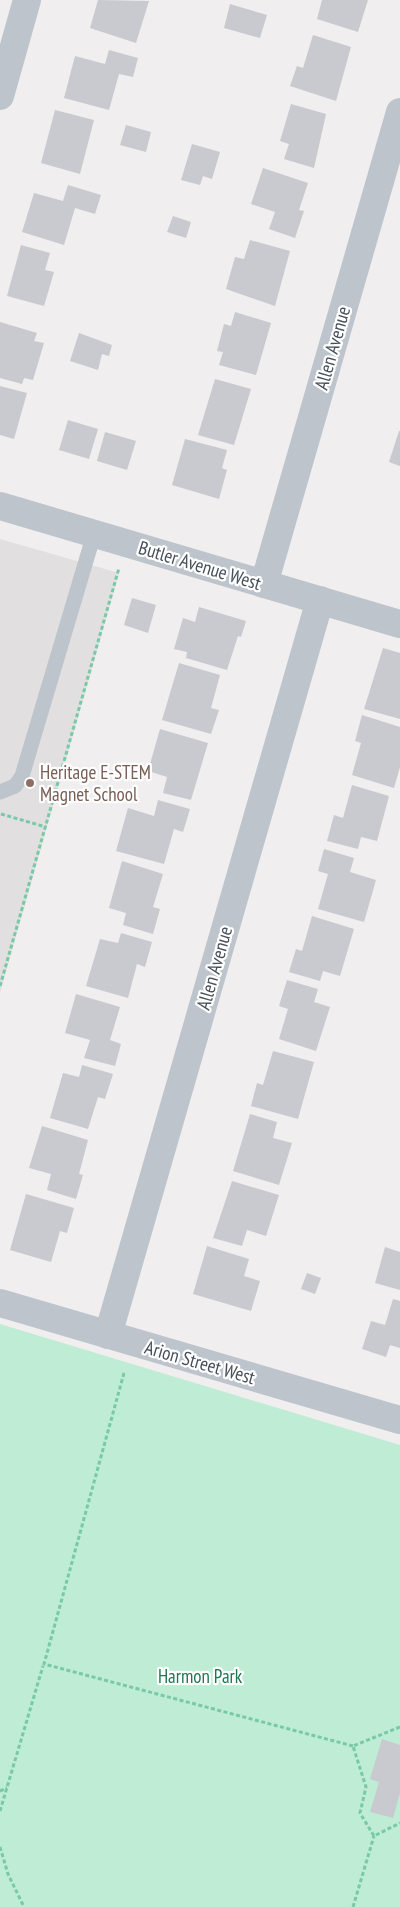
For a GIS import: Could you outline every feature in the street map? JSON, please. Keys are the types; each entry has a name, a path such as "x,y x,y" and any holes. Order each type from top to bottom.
{"street":[{"path":"0,96 27,0"},
{"name":"Allen Avenue","path":"264,584 400,112"},
{"name":"Butler Avenue West","path":"0,506 400,624"},
{"name":"Allen Avenue","path":"108,1336 320,600"},
{"name":"Arion Street West","path":"0,1303 400,1420"}],"lane":[{"path":"0,792 15,786 22,776 94,534"}],"path":[{"path":"0,986 119,568"},
{"path":"0,814 46,827"},
{"path":"124,1373 44,1664 354,1746 400,1727"},
{"path":"0,1812 43,1666"},
{"path":"354,1746 366,1787 360,1813 374,1836"},
{"path":"0,1791 7,1787"},
{"path":"353,1907 374,1836 400,1823"},
{"path":"0,1847 8,1874 24,1907"}],"shaded area":[{"name":"Heritage E-STEM Magnet School","path":"0,539 119,573 0,993"}],"green space":[{"name":"Harmon Park","path":"0,1324 400,1445 400,1907 0,1907"}],"building":[{"path":"98,0 149,1 136,43 90,28"},
{"path":"322,0 368,0 358,32 317,19"},
{"path":"230,4 267,15 260,38 224,28"},
{"path":"313,35 351,47 336,101 290,86 297,66 303,68"},
{"path":"109,50 138,58 133,77 119,74 109,110 64,98 75,56 105,64"},
{"path":"291,104 326,114 314,168 284,159 289,144 280,141"},
{"path":"55,110 94,120 80,174 41,163"},
{"path":"126,125 151,132 146,152 120,145"},
{"path":"192,144 220,152 212,179 203,176 200,185 181,180"},
{"path":"263,168 308,183 299,210 304,211 295,238 269,229 275,212 251,204"},
{"path":"68,185 101,195 95,214 75,208 64,245 22,232 34,193 63,201"},
{"path":"173,216 191,222 186,238 167,232"},
{"path":"250,240 290,251 275,306 226,289 235,257 244,259"},
{"path":"21,245 50,253 45,270 54,272 44,306 7,296"},
{"path":"235,312 271,323 256,375 219,365 223,352 217,351 224,324 231,326"},
{"path":"0,322 37,333 34,341 44,343 33,380 24,378 22,384 0,378"},
{"path":"79,333 112,345 109,356 102,354 98,370 70,361"},
{"path":"215,379 251,389 234,445 198,435"},
{"path":"0,386 27,393 14,439 0,435"},
{"path":"68,420 98,429 89,459 59,450"},
{"path":"400,431 400,466 389,462"},
{"path":"105,432 136,441 127,470 97,461"},
{"path":"185,439 227,450 222,468 227,470 219,499 172,485"},
{"path":"132,598 156,605 148,633 124,625"},
{"path":"199,607 246,621 241,637 238,636 227,670 186,658 187,652 174,649 183,618 195,622"},
{"path":"383,648 400,653 400,719 364,709"},
{"path":"179,663 220,675 211,708 219,710 211,734 162,720"},
{"path":"362,715 400,727 400,767 394,788 352,775 361,743 355,741"},
{"path":"160,729 208,743 191,800 163,793 167,777 148,771"},
{"path":"352,785 389,796 377,841 361,837 358,849 327,841 334,815 343,818"},
{"path":"158,800 190,809 183,832 174,829 164,864 116,851 128,808 154,816"},
{"path":"324,849 354,858 350,872 376,880 364,922 318,909 328,874 318,871"},
{"path":"122,861 163,874 153,907 160,909 153,934 123,925 126,913 109,908"},
{"path":"312,916 354,929 340,976 323,971 320,981 289,972 296,949 302,951"},
{"path":"121,933 152,942 145,967 137,964 128,998 86,986 100,939 118,943"},
{"path":"287,980 318,989 314,1002 330,1007 316,1051 279,1039 288,1009 279,1006"},
{"path":"76,994 120,1007 110,1040 121,1044 115,1066 84,1058 90,1040 65,1033"},
{"path":"273,1051 314,1062 298,1119 251,1106 257,1083 263,1085"},
{"path":"82,1065 113,1074 105,1099 98,1097 88,1129 50,1118 63,1073 79,1077"},
{"path":"250,1114 277,1122 273,1138 292,1143 279,1185 233,1171"},
{"path":"42,1126 88,1140 79,1174 83,1175 76,1199 47,1190 51,1174 29,1168"},
{"path":"232,1181 279,1195 266,1236 247,1230 242,1246 213,1238"},
{"path":"26,1194 74,1208 67,1233 60,1231 51,1262 10,1250"},
{"path":"207,1246 249,1259 244,1276 260,1281 251,1311 193,1294"},
{"path":"385,1247 400,1252 400,1290 375,1283"},
{"path":"307,1273 321,1278 315,1294 301,1289"},
{"path":"393,1299 400,1301 400,1348 390,1345 386,1357 362,1349 371,1321 385,1325"},
{"path":"382,1739 400,1745 400,1793 393,1818 370,1812 379,1782 370,1779"}],"place":[{"name":"Heritage E-STEM Magnet School","path":"30,783"}]}
